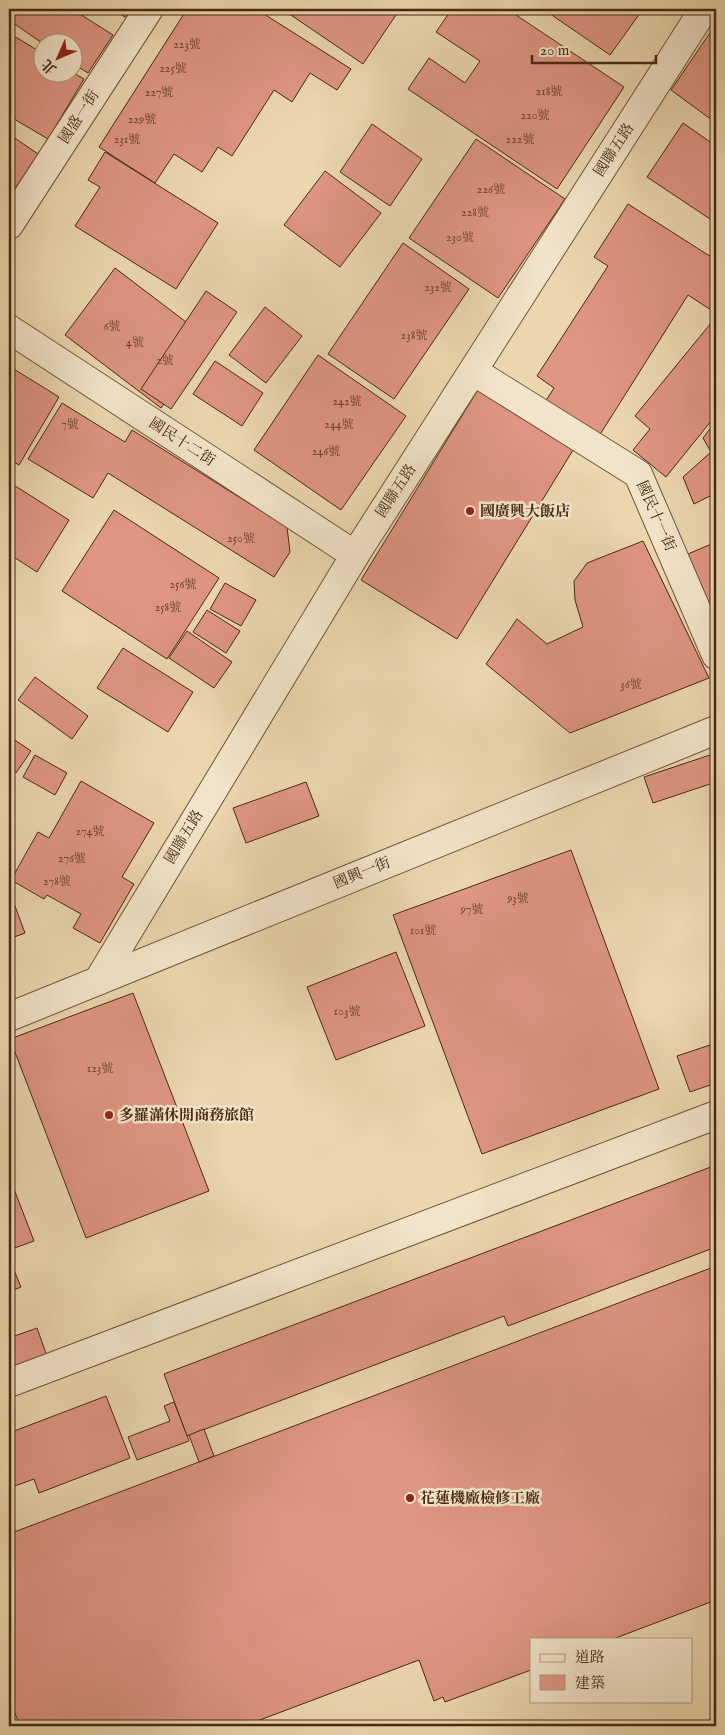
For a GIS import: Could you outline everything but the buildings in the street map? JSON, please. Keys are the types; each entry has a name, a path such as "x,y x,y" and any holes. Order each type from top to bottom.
{"street":[{"name":"國盛一街","path":"9,225 149,9"},
{"name":"國聯五路","path":"98,981 355,555 704,9"},
{"name":"國民十二街","path":"9,329 355,555"},
{"name":"國民十一街","path":"473,371 638,474 716,655"},
{"name":"國興一街","path":"9,1017 716,730"},
{"path":"9,1383 716,1115"}],"place":[{"name":"國廣興大飯店","path":"470,511"},
{"name":"多羅滿休閒商務旅館","path":"109,1115"},
{"name":"花蓮機廠檢修工廠","path":"410,1498"}]}
